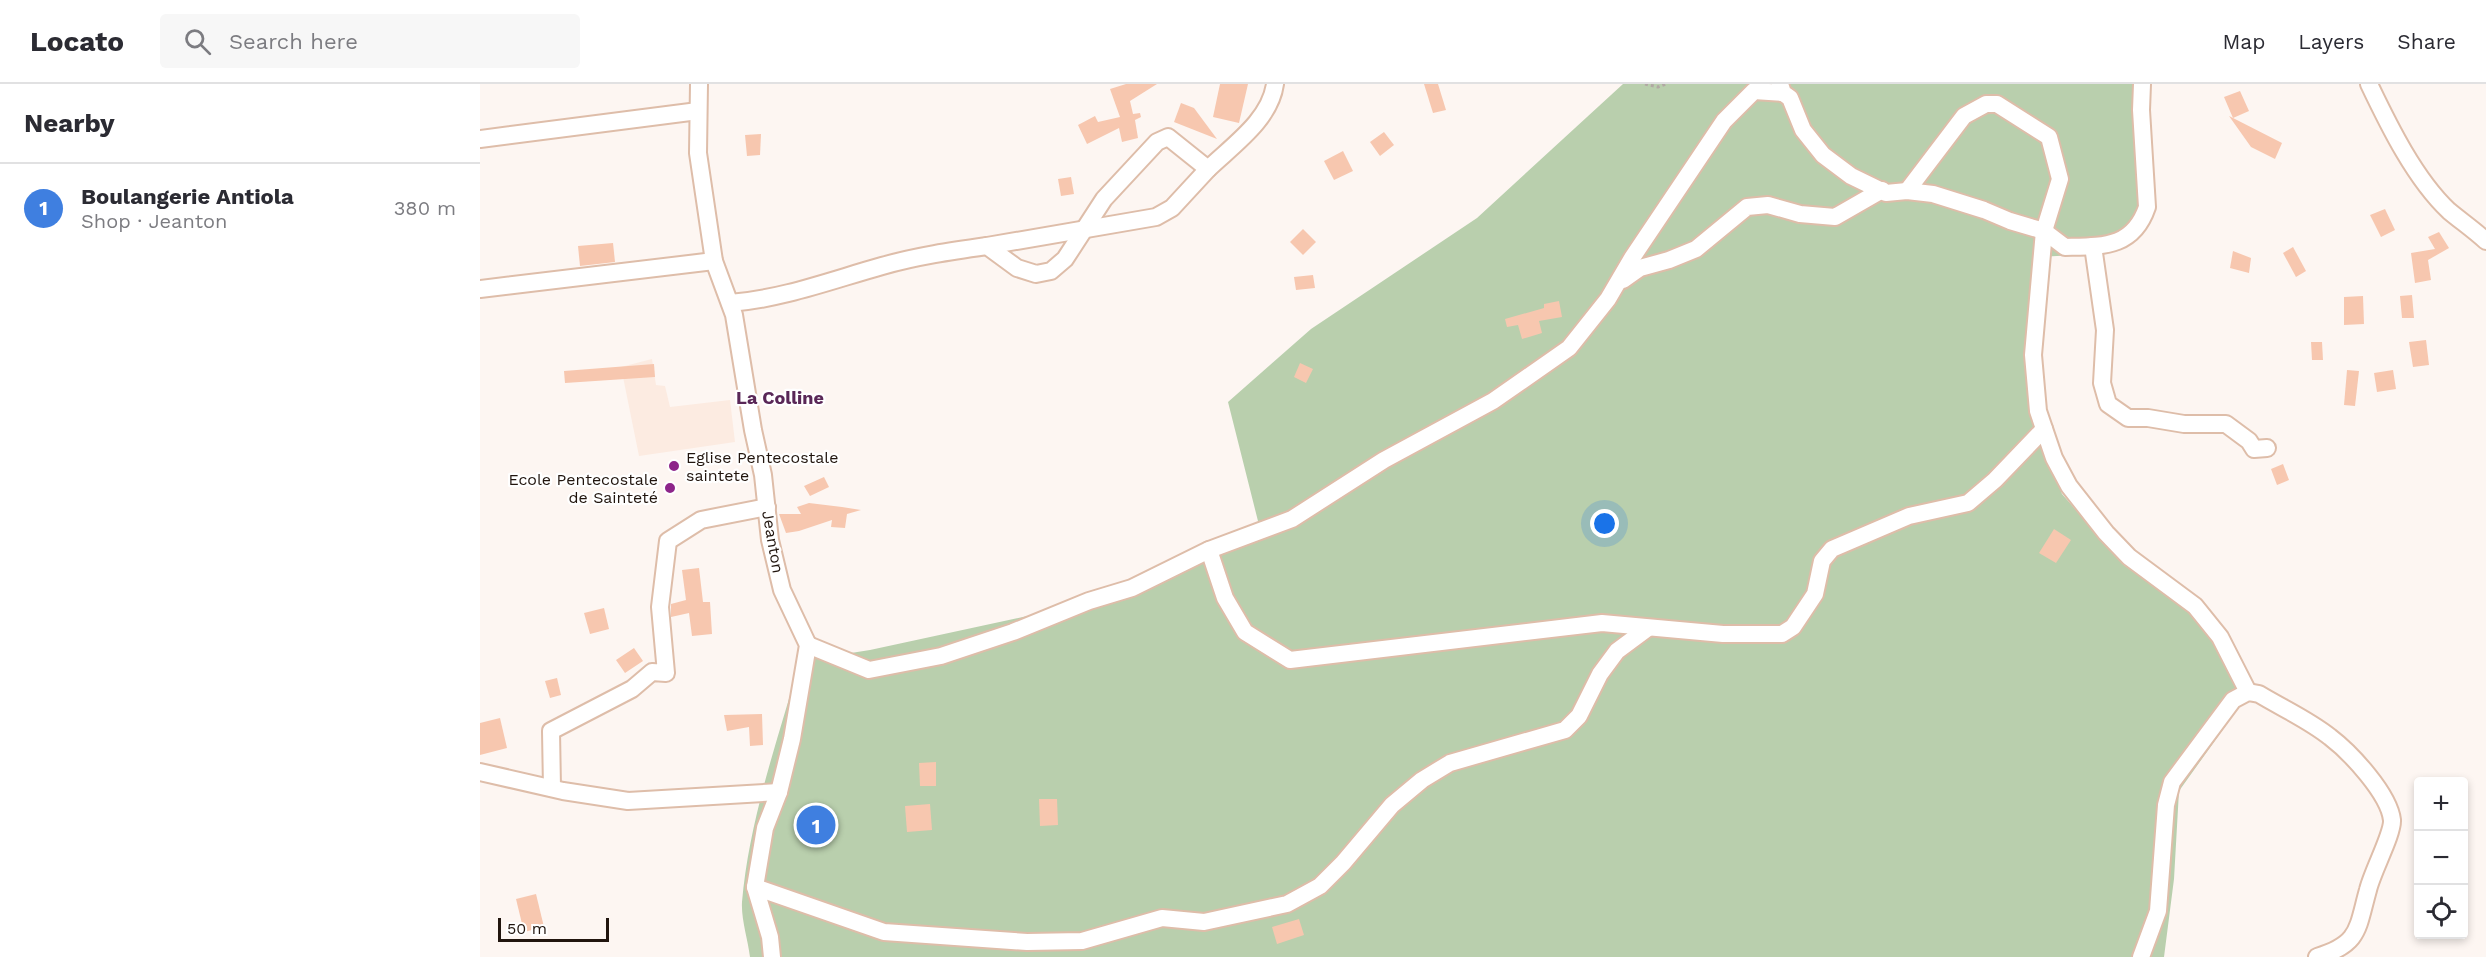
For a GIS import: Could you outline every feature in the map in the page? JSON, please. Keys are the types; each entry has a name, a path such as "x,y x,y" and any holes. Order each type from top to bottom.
{"street":[{"name":"Jeanton","path":"699,84 698,153 714,261 734,315 767,507 770,540 782,590 808,645"},
{"path":"730,303 751,302 818,287 908,259 1156,217 1165,213 1267,112 1273,98 1275,84"},
{"path":"772,957 770,937 755,887 765,828 779,792 802,688 808,645 869,670 941,656 1013,633 1089,601 1132,588 1209,550 1292,519 1384,460 1493,401 1569,348 1608,298 1724,121 1754,91 1781,88 1790,98 1803,130 1823,155 1851,176 1886,193 1907,191 1933,194 1957,201 2044,231 2065,247 2120,242 2134,232 2142,222 2147,207 2141,110 2142,84"},
{"path":"2369,84 2388,124 2422,177 2448,210 2486,241"},
{"path":"1907,191 1964,116 1986,104 1997,104 2049,137 2060,179 2044,231 2033,355 2038,411 2054,458 2075,495 2128,557 2195,606 2220,637 2248,692"},
{"path":"480,139 698,111"},
{"path":"987,246 1017,268 1036,274 1051,271 1065,260 1104,198 1157,142 1168,137 1208,169"},
{"path":"1617,283 1640,268 1696,249 1747,207 1768,205 1800,214 1835,217 1882,190"},
{"path":"2093,246 2105,330 2102,383 2108,404 2128,418 2148,418 2184,424 2226,424 2249,441 2254,449 2267,448"},
{"path":"480,289 714,261"},
{"path":"1209,550 1225,598 1245,632 1290,660 1602,623 1723,634 1782,634 1793,627 1815,594 1822,561 1832,549 1910,516 1968,503 1995,480 2044,429"},
{"path":"552,789 551,731 632,689 652,672 666,673 660,607 668,541 701,520 767,507"},
{"path":"755,887 884,932 1027,942 1082,941 1162,918 1204,922 1287,904 1320,886 1343,863 1392,805 1422,780 1450,764 1565,730 1579,716 1600,674 1617,651 1648,628"},
{"path":"2141,957 2158,911 2166,805 2172,782 2234,700 2248,692 2259,694 2331,737 2373,780 2387,800 2392,822 2388,839 2370,883 2355,935 2335,952 2317,957"},
{"path":"480,772 552,789 628,801 779,792"}],"path":[{"path":"1645,84 1658,87 1666,84"}],"shaded area":[{"path":"652,359 656,385 665,386 670,407 730,400 735,442 639,456 621,367"}],"green space":[{"path":"1623,84 2135,84 2140,207 2132,227 2095,254 2038,257 2035,421 2062,494 2124,565 2199,617 2244,700 2179,791 2174,879 2164,957 750,957 742,902 751,841 765,780 800,661 870,650 1032,615 1114,588 1260,529 1228,402 1311,329 1477,218"}],"building":[{"path":"1126,84 1157,84 1130,101 1133,114 1140,113 1141,117 1135,120 1138,138 1122,142 1119,128 1087,144 1078,125 1095,116 1098,122 1120,117 1110,89"},
{"path":"1220,84 1248,84 1239,123 1213,117"},
{"path":"1424,84 1438,84 1446,110 1433,113"},
{"path":"2240,91 2249,111 2233,118 2224,97"},
{"path":"1181,103 1194,108 1217,139 1174,122"},
{"path":"2229,116 2282,143 2275,159 2251,147"},
{"path":"1384,132 1394,145 1380,156 1370,142"},
{"path":"761,134 760,155 747,156 745,135"},
{"path":"1343,151 1353,171 1334,180 1324,161"},
{"path":"1071,177 1074,194 1061,196 1058,179"},
{"path":"2385,209 2395,230 2381,237 2370,215"},
{"path":"1303,229 1316,242 1303,255 1290,242"},
{"path":"2439,232 2449,248 2428,260 2431,280 2415,283 2411,253 2435,249 2428,237"},
{"path":"613,243 615,262 580,266 578,246"},
{"path":"2293,247 2306,271 2296,277 2283,253"},
{"path":"2233,251 2251,258 2249,273 2230,268"},
{"path":"1313,275 1315,288 1296,290 1294,277"},
{"path":"2412,295 2414,318 2402,318 2400,296"},
{"path":"2363,296 2364,324 2344,325 2344,297"},
{"path":"1559,301 1562,317 1539,321 1542,333 1522,339 1518,325 1507,327 1505,319 1544,308 1544,304"},
{"path":"2426,340 2429,365 2413,367 2409,342"},
{"path":"2311,342 2322,342 2323,360 2312,360"},
{"path":"1300,363 1313,369 1306,383 1294,377"},
{"path":"654,364 655,377 565,383 564,371"},
{"path":"2347,370 2359,371 2355,406 2344,405"},
{"path":"2393,370 2396,389 2377,392 2374,373"},
{"path":"2283,464 2289,480 2277,485 2271,469"},
{"path":"824,477 829,487 810,496 804,486"},
{"path":"809,503 861,510 847,514 845,528 831,527 832,520 786,533 779,514 801,514 797,507"},
{"path":"2054,529 2071,540 2056,563 2039,553"},
{"path":"699,568 703,602 710,602 712,634 692,636 689,613 671,617 671,604 686,600 682,570"},
{"path":"604,608 609,629 590,634 584,613"},
{"path":"634,648 643,661 625,673 616,660"},
{"path":"557,678 561,695 550,698 545,681"},
{"path":"762,714 763,745 750,746 749,727 727,731 724,715"},
{"path":"500,718 507,748 480,755 480,723"},
{"path":"936,762 936,786 920,786 919,763"},
{"path":"1039,799 1057,799 1058,825 1040,826"},
{"path":"930,804 932,830 907,832 905,806"},
{"path":"824,818 825,833 810,834 809,819"},
{"path":"536,894 544,927 524,932 516,899"},
{"path":"1299,919 1304,935 1277,944 1272,927"}],"place":[{"name":"Eglise Pentecostale saintete","path":"674,466"},
{"name":"Ecole Pentecostale de Sainteté","path":"670,488"},
{"name":"Boulangerie Antiola","path":"816,825"}],"district":[{"name":"La Colline","path":"780,397"}]}
